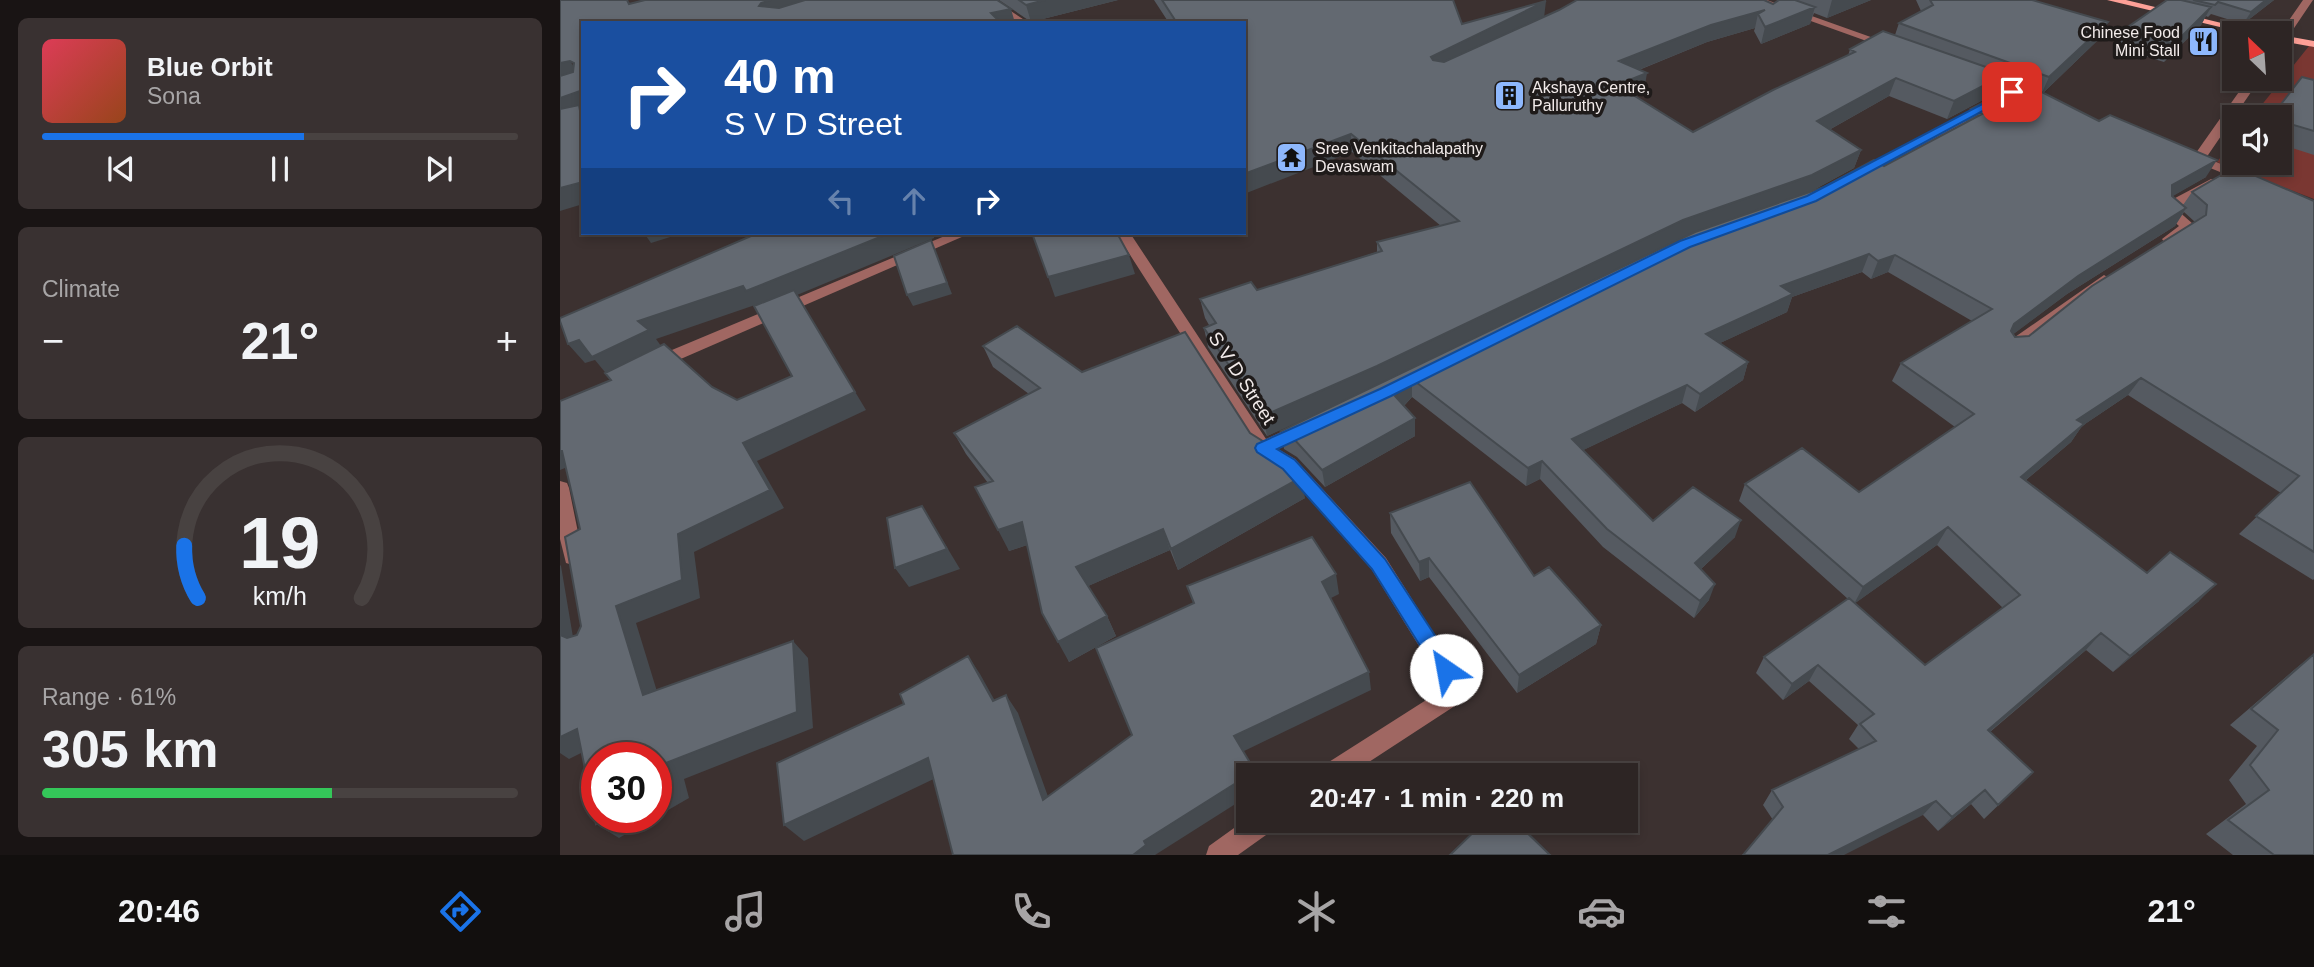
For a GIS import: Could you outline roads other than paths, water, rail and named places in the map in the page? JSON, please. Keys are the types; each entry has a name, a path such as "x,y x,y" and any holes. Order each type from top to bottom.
{"main road":[{"path":"2112,0 2222,25"},
{"path":"2292,41 2314,44"}],"street":[{"path":"987,0 1021,21"},
{"path":"1757,0 1898,48"},
{"path":"2292,23 2308,0"},
{"path":"2234,105 2245,91"},
{"path":"1847,180 2001,99"},
{"path":"2222,120 2192,158 2222,169"},
{"path":"2155,247 2188,227 2167,208 2225,175"},
{"path":"2238,175 2266,186"},
{"path":"639,371 959,235"},
{"name":"S V D Street","path":"1124,235 1263,448 1324,420"},
{"path":"2011,348 2074,299 2121,269"},
{"path":"1263,448 1289,464 1379,564 1459,691 1348,763"},
{"path":"560,488 576,576"},
{"path":"1218,855 1248,833"}],"place":[{"name":"Chinese Food Mini Stall","path":"2203,41"},
{"name":"Akshaya Centre, Palluruthy","path":"1509,96"},
{"name":"Sree Venkitachalapathy Devaswam","path":"1292,157"}]}
